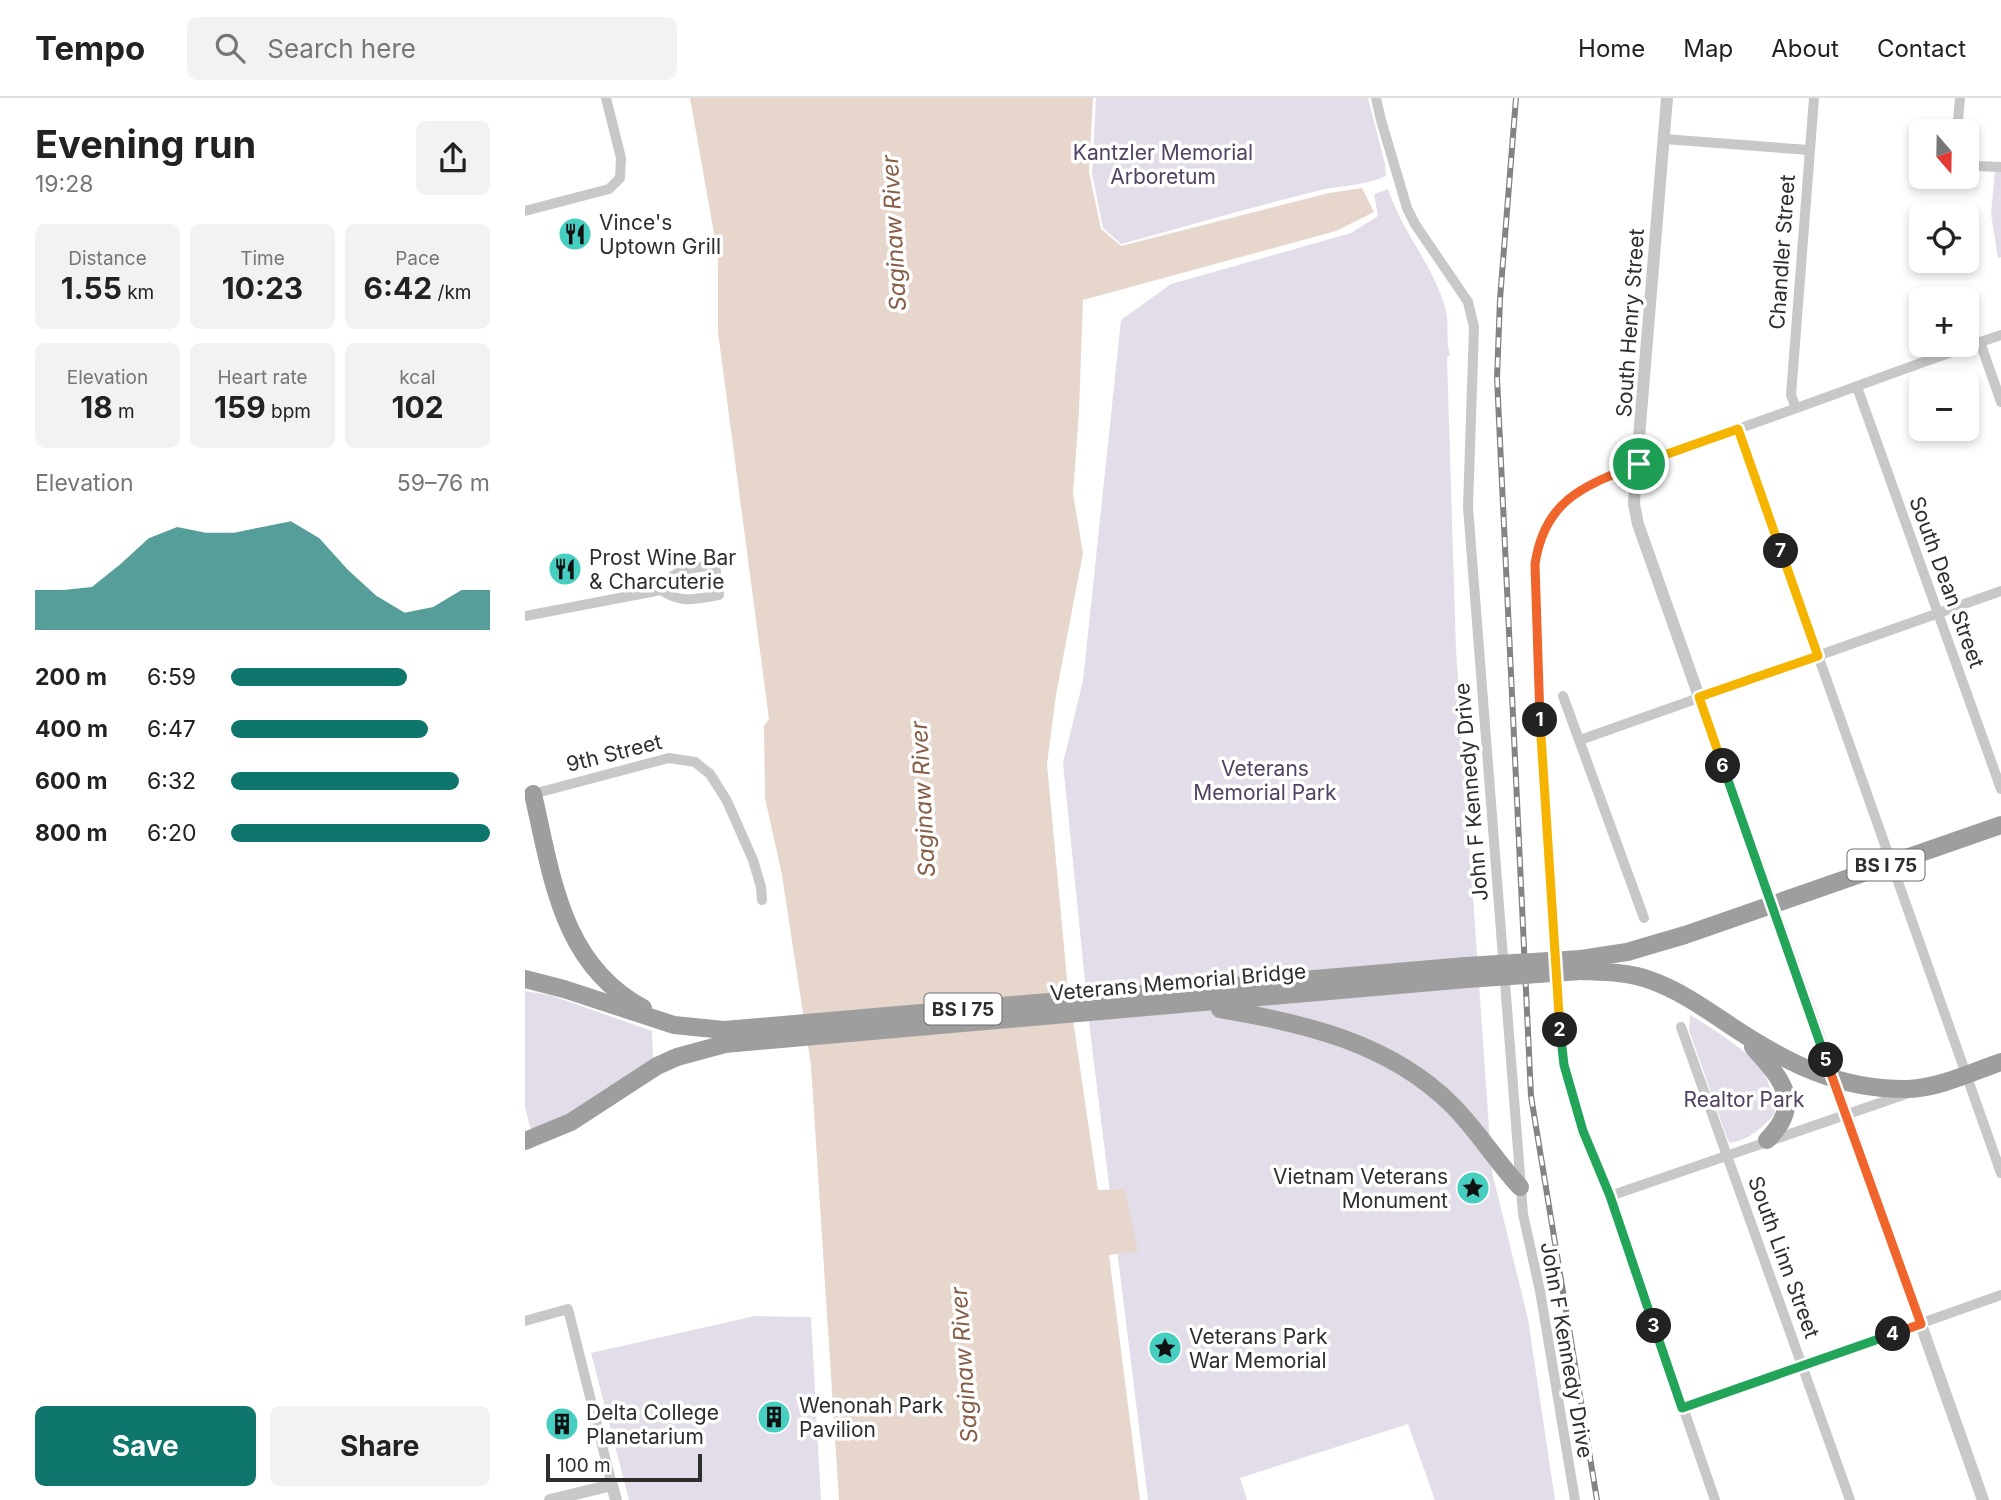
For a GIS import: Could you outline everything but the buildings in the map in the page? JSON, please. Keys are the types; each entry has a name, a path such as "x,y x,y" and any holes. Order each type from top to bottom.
{"highway":[{"path":"529,795 562,911 581,952 599,976 621,994 674,1025"},
{"name":"BS I 75","path":"1581,965 1685,935 2001,825"},
{"name":"Veterans Memorial Bridge","path":"525,979 674,1025 762,1033 1581,965 1650,980 1688,998 1801,1068 1833,1079"},
{"name":"Veterans Memorial Bridge","path":"1165,999 1196,1004 1467,973"},
{"path":"1196,1004 1286,1021 1377,1051 1434,1087 1520,1186"},
{"path":"1736,1029 1772,1068 1783,1085 1787,1104 1785,1115 1780,1126 1767,1140"},
{"name":"Veterans Memorial Bridge","path":"525,1141 572,1122 638,1077 677,1057 762,1033"},
{"name":"BS I 75","path":"1833,1079 1860,1085 1909,1089 1930,1086 2001,1062"}],"street":[{"path":"525,211 608,189 620,178 621,158 606,98"},
{"name":"John F Kennedy Drive","path":"1377,98 1381,120 1408,208 1415,223 1468,302 1474,327 1468,507 1520,1186 1575,1500"},
{"name":"South Henry Street","path":"1667,98 1634,504 1638,524 1983,1500"},
{"name":"Chandler Street","path":"1796,408 1791,395 1814,98"},
{"path":"1958,119 1960,98"},
{"path":"1664,139 1809,149"},
{"path":"1979,166 2001,167"},
{"path":"1715,1500 1610,1196 1583,1131 1564,1065 1543,776 1535,564 1538,543 1546,525 1566,500 1589,485 1639,464 2001,335"},
{"path":"1980,342 2001,402"},
{"name":"South Dean Street","path":"1857,387 2001,789"},
{"path":"1738,429 2001,1173"},
{"path":"525,616 661,590 672,598 686,601 719,595 715,565 679,571 669,577 661,590"},
{"path":"1580,740 2001,591"},
{"path":"1563,696 1644,918"},
{"name":"9th Street","path":"529,795 670,758 695,762 711,774 727,801 753,860 762,900"},
{"name":"South Linn Street","path":"1681,1027 1850,1500"},
{"path":"1610,1196 1930,1086"},
{"path":"1682,1408 2001,1296"},
{"path":"525,1321 568,1309 616,1500"},
{"path":"550,1500 613,1485"}],"green space":[{"name":"Kantzler Memorial Arboretum","path":"1096,98 1368,98 1386,176 1289,198 1121,244 1103,228 1092,173"},
{"path":"1995,171 2001,172 2001,257 1998,258 1991,214"},
{"name":"Veterans Memorial Park","path":"1388,189 1433,277 1446,313 1450,355 1447,357 1456,650 1492,1172 1528,1319 1555,1500 1435,1500 1408,1424 1240,1478 1247,1500 1148,1500 1090,1031 1063,763 1083,681 1121,320 1171,284 1351,233 1378,216 1374,194"},
{"path":"525,991 550,995 652,1031 653,1060 538,1133 530,1127 525,1107"},
{"name":"Realtor Park","path":"1690,1015 1747,1054 1760,1067 1766,1078 1775,1113 1750,1136 1730,1143 1727,1138 1689,1030"},
{"path":"755,1316 811,1317 821,1500 629,1500 591,1353"}],"water":[{"name":"Saginaw River","path":"690,98 1093,98 1089,172 1101,229 1121,246 1329,193 1362,188 1374,212 1336,231 1083,300 1073,494 1083,553 1056,695 1047,764 1067,979 1098,1190 1125,1189 1138,1251 1109,1255 1140,1500 839,1500 811,1066 782,875 765,798 764,726 769,719 718,332 718,256"}],"railway":[{"path":"1516,98 1500,299 1497,378 1531,1096 1597,1500"}],"place":[{"name":"Vince's Uptown Grill","path":"575,234"},
{"name":"Prost Wine Bar & Charcuterie","path":"565,569"},
{"name":"Vietnam Veterans Monument","path":"1473,1188"},
{"name":"Veterans Park War Memorial","path":"1165,1348"},
{"name":"Wenonah Park Pavilion","path":"774,1417"},
{"name":"Delta College Planetarium","path":"562,1424"}],"route":[{"path":"1738,429 1818,656 1699,697 1921,1324 1682,1408 1610,1196 1583,1131 1564,1065 1541,748 1535,564 1538,543 1555,511 1566,500 1589,485 1639,464 1738,429"}]}
